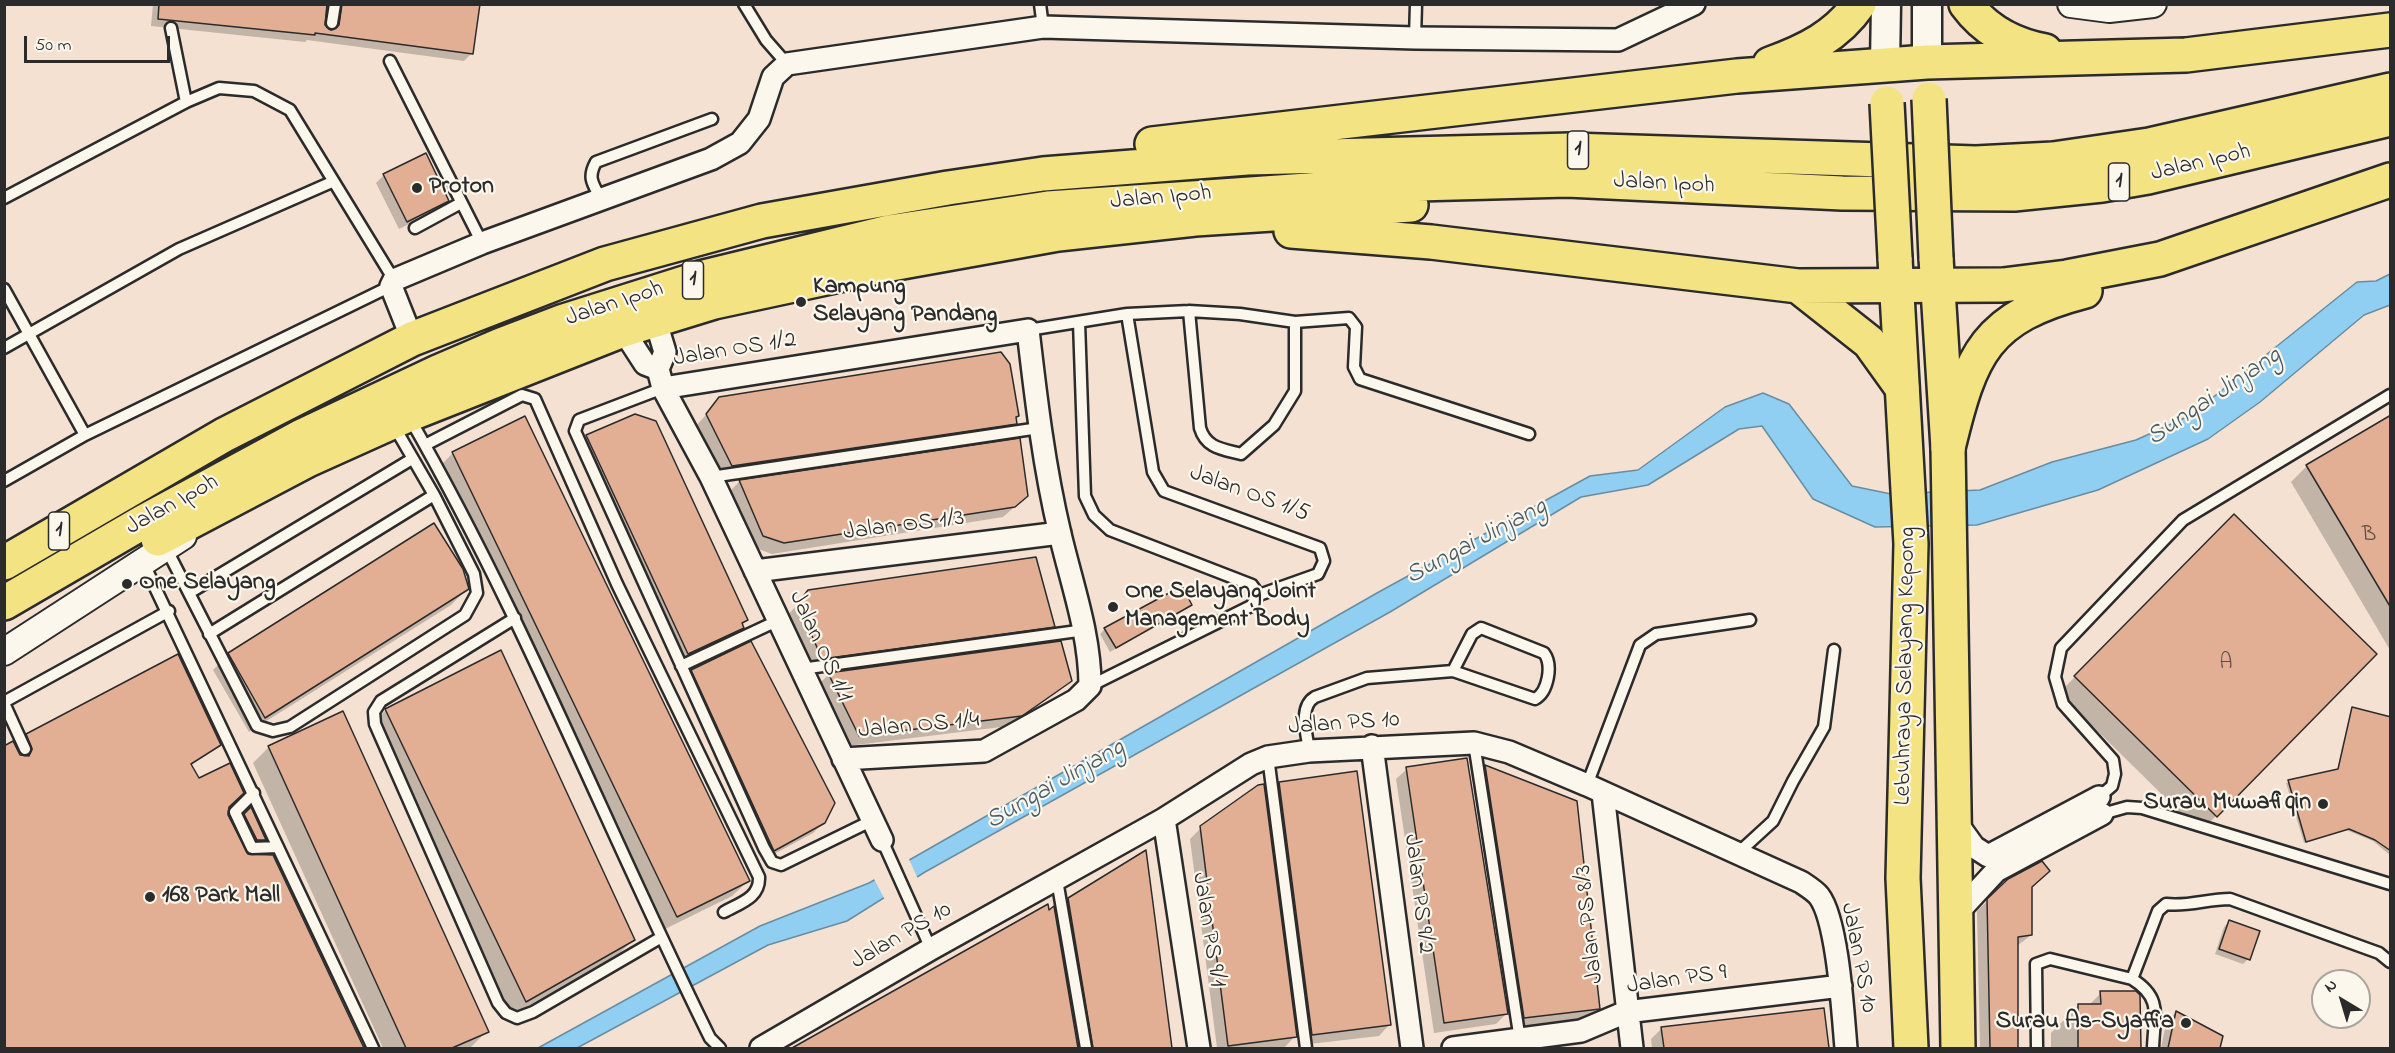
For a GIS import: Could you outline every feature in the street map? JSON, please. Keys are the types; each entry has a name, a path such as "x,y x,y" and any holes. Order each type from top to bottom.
{"main road":[{"path":"1737,76 1799,54 1828,37 1850,18 1859,4"},
{"path":"1885,64 1886,4"},
{"path":"1927,4 1928,62"},
{"path":"1966,4 1976,18 2007,39 2030,48 2080,58"},
{"path":"762,221 936,178 1113,148 1737,76 1885,64 2186,55 2391,30"},
{"name":"Lebuhraya Selayang Kepong","path":"1928,62 1937,272 1948,448 1953,816 1958,912 1958,1048"},
{"name":"Lebuhraya Selayang Kepong","path":"1885,64 1911,544 1903,878 1911,1048"},
{"name":"Jalan Ipoh","path":"4,563 224,435 412,339 605,264 762,221 948,188 1043,174 1247,158 1571,150 1976,163 2053,159 2149,145 2391,90"},
{"name":"Jalan Ipoh","path":"4,603 224,477 329,422 501,345 576,317 700,278 890,232 1048,208 1380,184 1568,180 1842,193 2014,194 2102,185 2148,177 2391,119"},
{"path":"1058,234 1210,226 1443,244 1798,286 1896,271 1937,272 2003,285 2067,277 2160,259 2391,180"},
{"path":"63,569 117,560 269,480 400,419 533,374 623,330 655,319 795,284 1058,234 1195,219 1493,200 1842,193"},
{"path":"1948,448 1962,390 1971,368 1980,352 2001,328 2037,306 2108,286 2160,259"},
{"path":"1798,286 1869,342 1902,388"}],"street":[{"path":"412,339 392,283 482,243 711,159 740,143 759,119 773,76 788,64 1043,27 1415,38 1618,40 1694,4"},
{"path":"2071,4 2109,9 2153,4"},
{"path":"655,319 665,352 661,378"},
{"name":"Jalan OS 1/1","path":"623,330 645,364 661,378 711,477 882,840"},
{"path":"1028,330 1040,428 1060,533 1085,630 1090,686"},
{"name":"Jalan OS 1/2","path":"661,378 1028,330"},
{"path":"4,652 269,480"},
{"name":"Jalan OS 1/3","path":"755,571 1060,533"},
{"name":"Jalan OS 1/4","path":"843,759 984,751 1076,700 1090,686"},
{"name":"Jalan PS 10","path":"761,1048 1164,819 1251,764 1268,757 1310,751 1372,746 1474,743 1509,752 1595,789 1801,882 1819,895 1828,914 1841,986 1846,1048"},
{"name":"Jalan PS 9/2","path":"1372,746 1412,1048"},
{"name":"Jalan PS 8/3","path":"1595,789 1632,1048"},
{"path":"1958,912 1996,872 2067,824 2100,806"},
{"path":"1953,816 1974,847 1988,856 2067,824"},
{"name":"Jalan PS 9/1","path":"1164,819 1199,1048"},
{"name":"Jalan PS 9","path":"1453,1048 1520,1041 1581,1031 1626,1012 1841,986"}],"lane":[{"path":"332,23 335,4"},
{"path":"744,4 766,40 788,64"},
{"path":"1040,4 1043,27"},
{"path":"1415,38 1416,4"},
{"path":"171,28 186,102"},
{"path":"390,61 482,243"},
{"path":"4,198 186,102 219,88 254,92 290,110 392,283 85,435 4,482"},
{"path":"602,199 590,180 591,171 596,162 712,118"},
{"path":"4,348 179,249 332,182"},
{"path":"415,228 461,203"},
{"path":"4,289 85,435"},
{"path":"1189,311 1200,428 1204,439 1212,446 1241,454 1274,425 1295,391 1295,322"},
{"path":"1028,330 1127,314 1189,311 1240,314 1295,322 1349,318 1356,327 1354,367 1360,379 1529,434"},
{"name":"Jalan OS 1/5","path":"1090,686 1251,606 1259,595 1318,574 1324,561 1320,548 1164,491 1153,472 1127,314"},
{"path":"1079,322 1085,496 1094,515 1110,530 1252,585 1259,595"},
{"path":"528,395 533,374"},
{"path":"661,378 579,420 575,431 772,862 781,865 873,820"},
{"path":"425,445 505,402 528,395 535,399 617,584 759,878 760,886 755,894 724,912"},
{"path":"2391,395 2183,520 2061,648 2055,677 2063,704 2113,760 2115,774 2112,786 2100,806 2142,808 2391,884"},
{"path":"400,419 425,445 515,618 660,938 710,1038 720,1048"},
{"path":"165,548 257,726 273,731 290,727 465,615 477,593 474,573 434,495 412,459 400,419"},
{"path":"711,477 1040,428"},
{"path":"189,593 412,459"},
{"path":"209,633 434,495"},
{"path":"144,562 373,1048"},
{"path":"25,749 4,703 169,611"},
{"path":"515,618 381,701 374,712 375,724 498,1003 506,1013 517,1018 533,1012 660,938"},
{"path":"681,666 778,620"},
{"path":"1595,789 1640,645 1656,634 1750,620"},
{"path":"1310,751 1304,710 1308,701 1367,678 1453,671 1535,699 1544,691 1549,664 1544,653 1481,628 1472,634 1453,671"},
{"path":"801,669 1085,630"},
{"path":"1737,854 1773,822 1824,727 1834,650"},
{"path":"1474,743 1520,1041"},
{"path":"1268,757 1306,1048"},
{"path":"254,793 235,812 252,848 278,847"},
{"name":"Jalan OS 1/1","path":"882,840 931,950"},
{"path":"1057,880 1086,1048"},
{"path":"2132,979 2158,911 2166,904 2183,907 2206,899 2230,899 2251,905 2379,952 2391,962"},
{"path":"2037,1048 2036,964 2050,959 2132,979 2146,988 2155,1000 2153,1048"}],"water":[{"name":"Sungai Jinjang","path":"2390,274 2390,305 2364,315 2260,402 2208,439 2098,490 1977,525 1875,527 1813,499 1762,426 1739,429 1648,485 1581,497 1390,612 925,872 847,921 768,945 577,1048 538,1048 760,926 869,883 1377,593 1590,476 1638,470 1725,407 1763,393 1789,404 1852,486 1891,494 1980,490 2052,462 2136,440 2191,415 2357,282 2376,281"}],"pier":[{"path":"908,857 918,879 885,900 873,877"}],"building":[{"path":"159,4 327,4 325,25 331,30 339,25 342,4 480,4 473,54 315,33 315,35 158,19"},
{"name":"Proton","path":"426,153 449,201 407,222 383,174"},
{"path":"1001,352 1010,364 1019,416 1016,417 1017,424 732,466 706,414 719,397"},
{"path":"635,414 656,421 748,620 742,623 744,628 688,654 586,435"},
{"path":"2391,415 2391,608 2306,465"},
{"path":"525,416 750,881 677,917 452,452"},
{"path":"1020,438 1028,496 1015,507 784,543 763,536 739,480"},
{"path":"2234,514 2377,654 2217,817 2074,676"},
{"path":"434,523 463,569 469,589 265,718 228,653"},
{"path":"1036,557 1055,627 822,659 798,603 808,590"},
{"path":"1182,586 1192,605 1116,648 1104,628"},
{"path":"751,641 835,803 825,823 774,851 691,670"},
{"path":"1061,641 1072,681 1022,716 859,736 828,673"},
{"path":"501,650 635,940 526,1002 385,709"},
{"name":"168 Park Mall","path":"178,654 221,745 191,764 199,778 230,763 244,793 229,807 228,815 248,854 273,855 364,1048 4,1048 4,746 13,741 20,755 29,756 32,749 26,734"},
{"path":"2352,707 2391,717 2391,851 2375,840 2349,829 2306,842 2288,780 2338,769"},
{"path":"343,711 489,1032 452,1048 406,1048 268,746"},
{"path":"1467,758 1508,1014 1444,1023 1406,767"},
{"path":"1485,765 1577,801 1600,1009 1524,1018"},
{"path":"1357,771 1391,1025 1312,1035 1279,782"},
{"path":"1264,784 1297,1037 1228,1046 1200,826 1258,785"},
{"path":"251,807 266,840 257,840 244,814"},
{"path":"1146,850 1172,1048 1093,1048 1068,898"},
{"path":"2042,861 2050,871 2032,887 2032,935 2018,937 2018,1048 1990,1048 1987,899 2008,879"},
{"path":"1048,904 1049,910 1054,906 1078,1048 792,1048"},
{"path":"2229,920 2260,931 2250,960 2219,949"},
{"path":"2100,991 2136,991 2140,995 2141,1048 2078,1048 2078,1004 2101,1004"},
{"path":"1824,1008 1829,1048 1664,1048 1661,1027"},
{"name":"Surau As-Syaffia","path":"2176,1011 2223,1036 2220,1048 2168,1048"}],"place":[{"name":"Proton","path":"417,188"},
{"name":"Kampung Selayang Pandang","path":"801,302"},
{"name":"One Selayang","path":"127,584"},
{"name":"One Selayang Joint Management Body","path":"1113,607"},
{"name":"Surau Muwafiqin","path":"2323,804"},
{"name":"168 Park Mall","path":"150,897"},
{"name":"Surau As-Syaffia","path":"2186,1023"}]}
